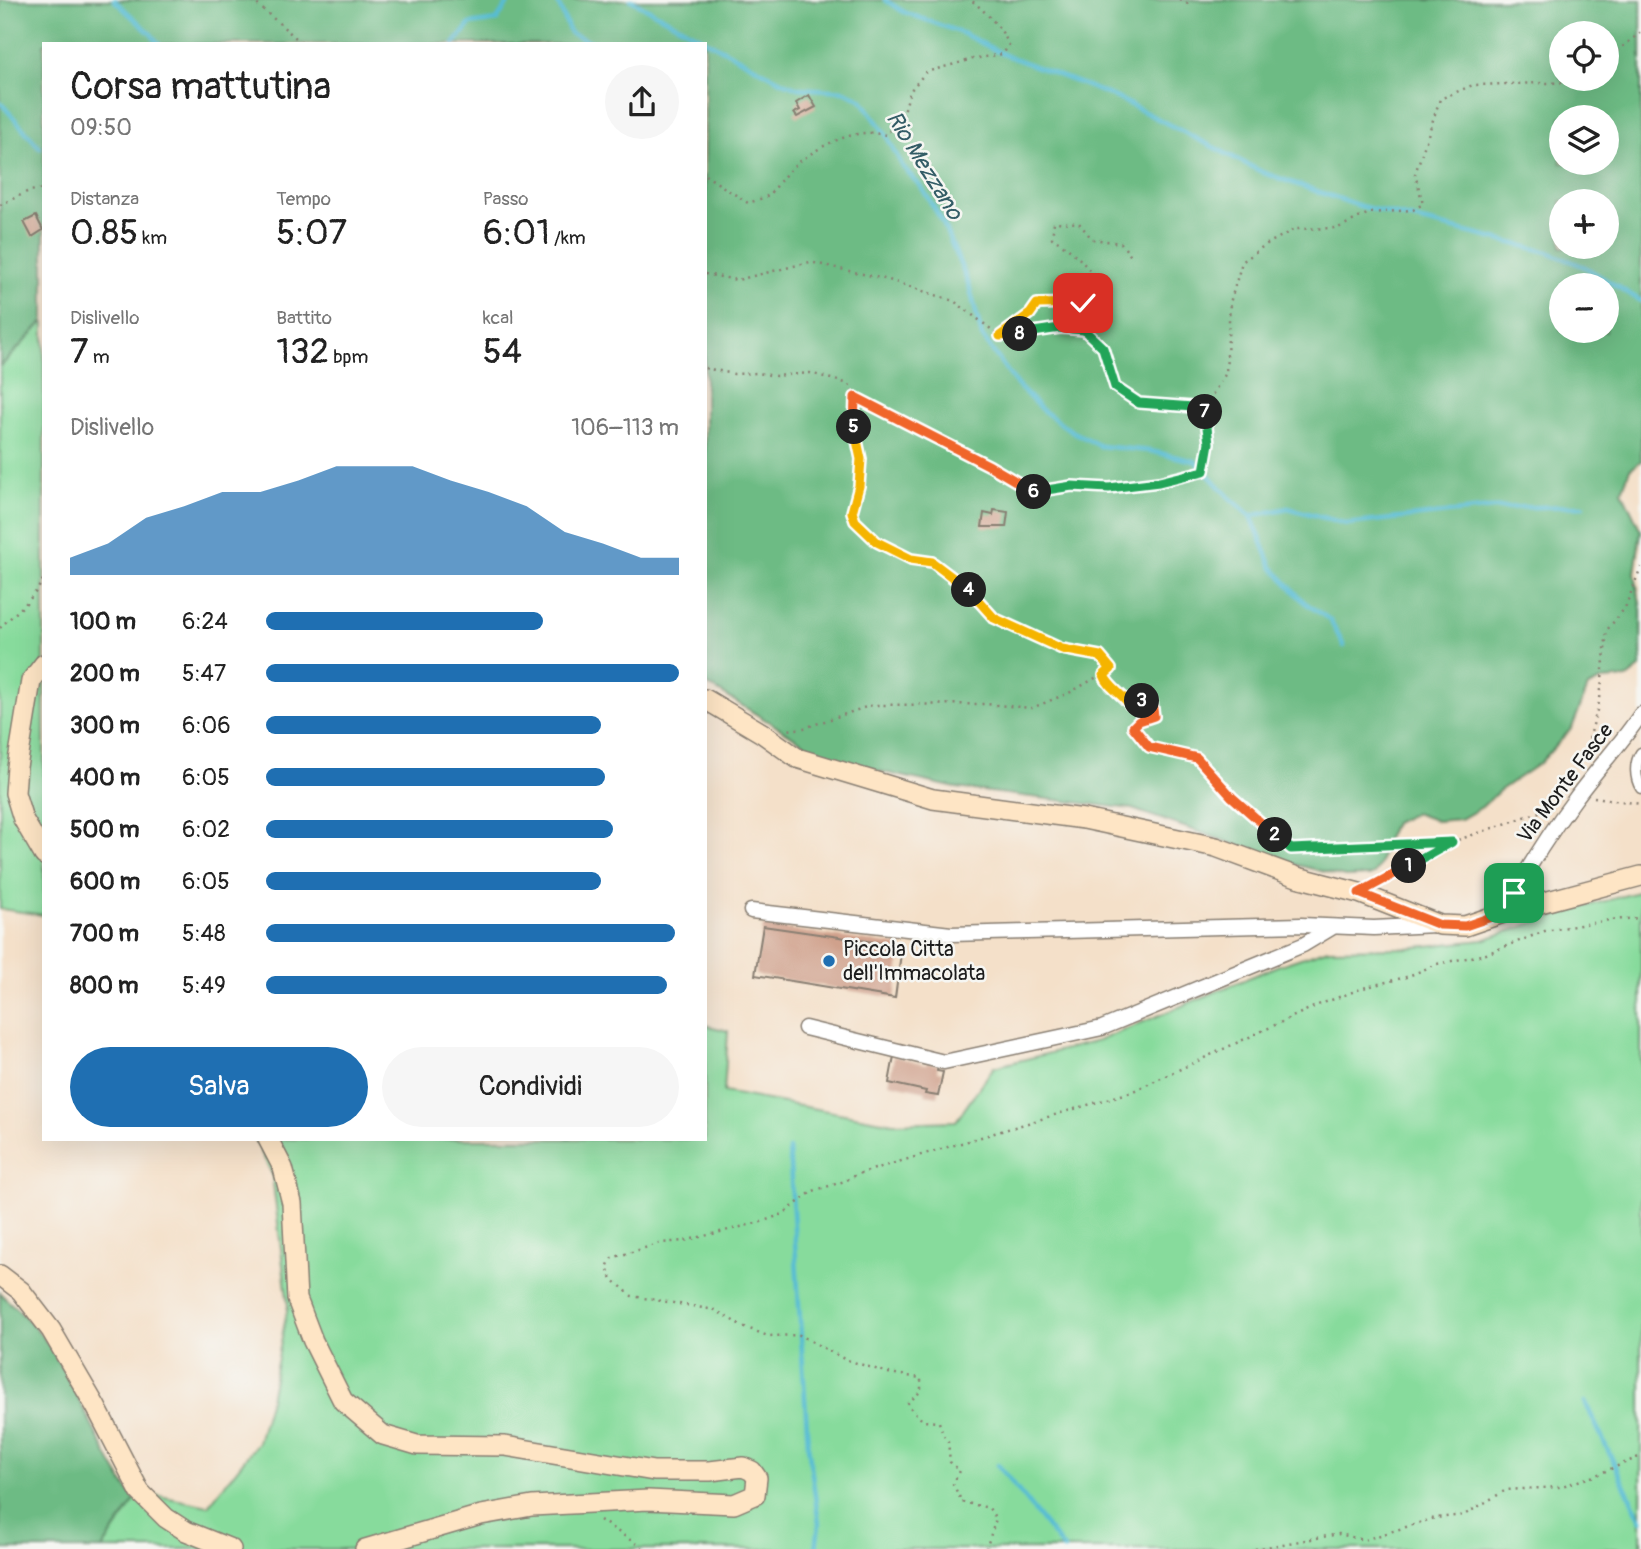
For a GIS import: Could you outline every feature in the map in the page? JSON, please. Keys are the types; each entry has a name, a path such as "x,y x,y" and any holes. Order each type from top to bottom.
{"main road":[{"path":"42,667 32,681 15,793 23,819 42,852"},
{"path":"707,700 762,733 797,758 933,799 1084,819 1216,846 1297,877 1359,893 1440,925 1465,926 1503,913 1641,876"},
{"path":"269,1141 283,1168 292,1203 298,1299 313,1341 343,1401 383,1435 417,1445 506,1446 653,1471 710,1471 743,1467 752,1471 757,1478 755,1495 734,1504 648,1500 532,1506 481,1515 365,1549"},
{"path":"0,1275 21,1291 51,1330 96,1407 140,1492 166,1518 186,1531 230,1549"}],"street":[{"name":"Via Monte Fasce","path":"1503,913 1542,847 1575,799 1641,714"},
{"name":"Via Monte Fasce","path":"1641,754 1636,760 1637,782 1641,788"},
{"path":"751,911 951,934 1301,925 1440,925"},
{"path":"805,1028 944,1062 1102,1028 1303,945 1333,927"}],"path":[{"path":"252,0 301,42"},
{"path":"707,176 748,203 772,195 787,173 813,152 866,132 886,135 904,116 910,91 926,72 1003,54 1009,45 1004,34 985,11 971,0"},
{"path":"1180,0 1190,5"},
{"path":"1619,50 1641,32"},
{"path":"855,397 990,466 1036,493 1072,486 1109,488 1159,482 1204,471 1209,443 1205,405 1226,373 1230,303 1242,262 1265,244 1295,229 1338,228 1369,213 1413,210 1423,204 1415,174 1440,99 1472,85 1549,83"},
{"path":"0,205 29,191 42,189"},
{"path":"1000,336 1030,314 1037,304 1083,303 1101,292 1091,271 1065,246 1052,238 1054,222 1079,223 1093,239 1121,243 1133,259"},
{"path":"707,274 737,280 810,262 889,280 954,302 1000,336 1060,328 1084,330 1103,348 1115,387 1139,403 1193,407 1205,405"},
{"path":"707,368 734,374 776,376 810,373 849,384 855,397 854,430 861,459 859,486 852,512 855,521 877,542 911,559 932,562 968,588 994,618 1062,649 1100,656 1111,669 1104,675 1032,708 985,704 872,705 804,729 762,733"},
{"path":"1602,764 1591,765 1586,751 1600,699 1607,630 1626,608 1641,567"},
{"path":"0,628 29,601 42,582"},
{"path":"1104,675 1107,684 1119,691 1129,704 1137,699 1152,702 1154,716 1139,721 1133,727 1149,747 1197,758 1232,797 1291,849 1452,842"},
{"path":"1359,893 1452,842 1575,799 1593,797 1641,804"},
{"path":"986,1549 996,1520 989,1508 962,1502 953,1484 960,1471 950,1462 948,1441 939,1422 923,1421 907,1404 921,1391 922,1378 888,1373 844,1359 800,1335 768,1336 742,1326 715,1310 632,1296 612,1279 607,1266 612,1258 661,1243 745,1228 783,1214 813,1191 858,1174 1131,1092 1270,1025 1363,988 1406,978 1437,964 1486,954 1545,931 1609,920 1641,918"},
{"path":"1255,1549 1339,1534 1364,1541 1435,1518 1464,1515 1506,1490 1559,1487 1641,1456"},
{"path":"605,1523 644,1549"}],"green space":[{"path":"0,0 1641,0 1641,461 1630,469 1622,491 1641,531 1635,573 1641,610 1641,667 1627,678 1603,680 1588,687 1572,728 1540,763 1499,791 1482,807 1461,819 1437,821 1415,813 1394,823 1384,845 1380,864 1374,874 1369,876 1345,877 1289,863 1132,809 956,788 833,761 707,684 707,42 42,42 42,323 0,367"},
{"path":"42,323 42,915 0,909 0,367"},
{"path":"1641,891 1641,1549 102,1549 135,1500 150,1494 208,1506 258,1442 270,1399 288,1306 272,1174 256,1141 707,1141 707,1026 728,1031 724,1092 893,1123 956,1121 994,1067 1098,1041 1277,966 1328,949 1407,948 1483,940 1569,911"},
{"path":"0,1293 45,1340 135,1500 102,1549 0,1549"}],"building":[{"path":"809,95 816,107 797,117 794,113 800,110 796,103"},
{"path":"36,216 42,231 32,237 24,222"},
{"path":"994,510 1008,512 1006,527 982,527 984,513 993,515"},
{"name":"Piccola Citta dell'Immacolata","path":"763,926 902,946 895,998 755,975"},
{"path":"894,1056 926,1065 927,1062 938,1065 937,1071 943,1072 938,1096 889,1083"}],"waterway":[{"path":"114,0 157,42"},
{"path":"456,42 470,24 497,20 510,0"},
{"path":"557,0 570,33 592,42"},
{"name":"Rio Mezzano","path":"631,0 781,81 798,88 845,91 862,100 886,135 903,167 922,188 942,221 969,285 982,336 1017,385 1041,409 1070,430 1100,446 1150,451 1195,461 1251,516 1272,567 1304,602 1330,620 1344,646"},
{"path":"885,0 904,12 962,33 1003,54 1115,97 1264,173 1360,206 1548,252 1585,267 1641,301"},
{"path":"0,102 40,148"},
{"path":"1251,516 1288,508 1347,524 1492,508 1583,506"},
{"path":"789,1149 808,1445 819,1524 816,1549"},
{"path":"1585,1402 1641,1520"},
{"path":"998,1465 1064,1549"}],"place":[{"name":"Piccola Citta dell'Immacolata","path":"829,961"}],"route":[{"path":"1083,303 1037,304 1030,314 1000,336 1060,328 1084,330 1103,348 1115,387 1139,403 1193,407 1205,405 1209,443 1204,471 1159,482 1109,488 1072,486 1036,493 990,466 855,397 854,430 861,459 859,486 852,512 855,521 877,542 911,559 932,562 968,588 994,618 1062,649 1100,656 1111,669 1104,675 1107,684 1119,691 1129,704 1137,699 1152,702 1154,716 1139,721 1133,727 1149,747 1197,758 1232,797 1291,849 1452,842 1359,893 1440,925 1465,926 1503,913 1514,893"}]}
